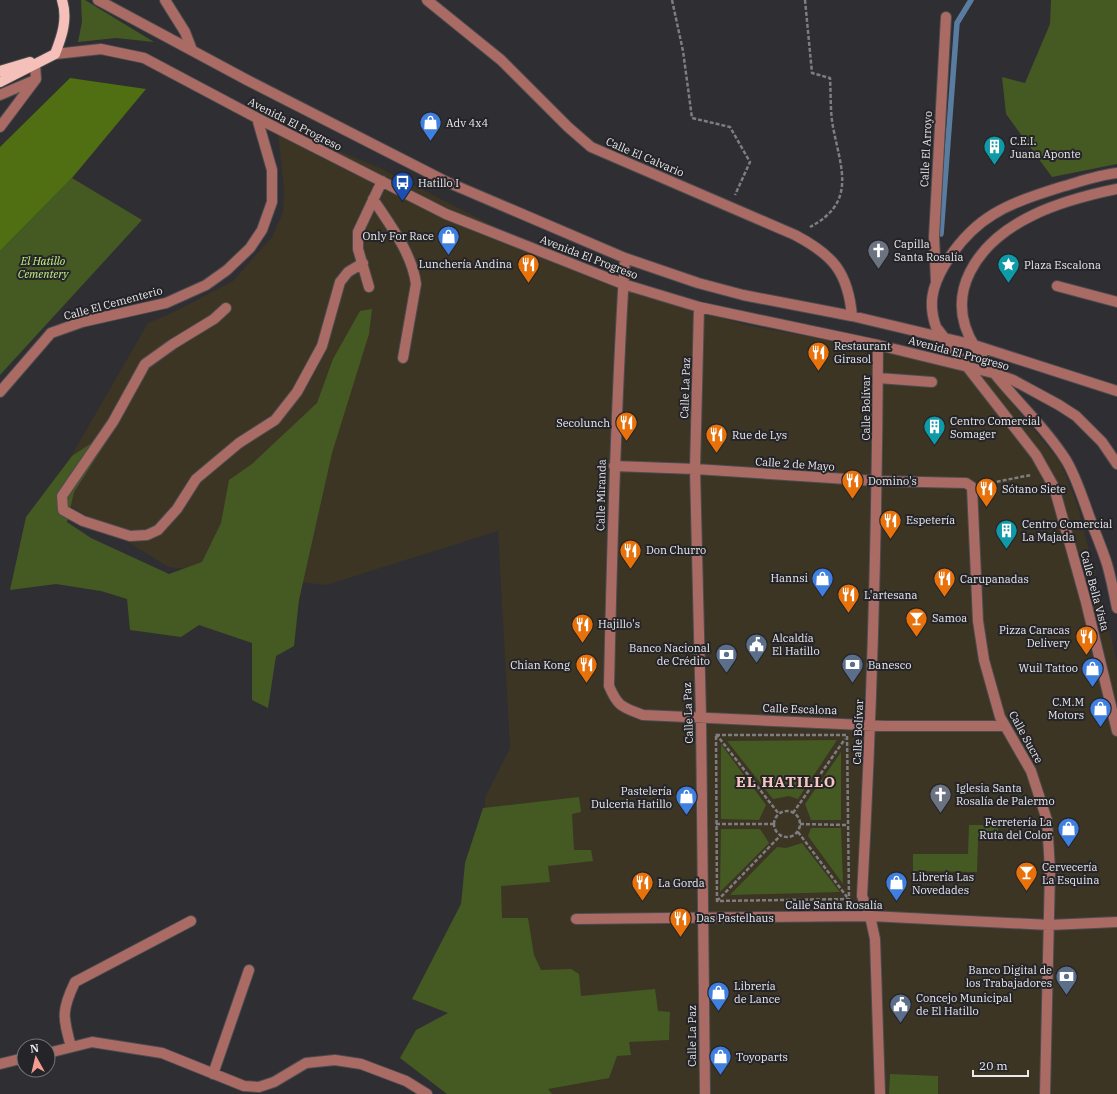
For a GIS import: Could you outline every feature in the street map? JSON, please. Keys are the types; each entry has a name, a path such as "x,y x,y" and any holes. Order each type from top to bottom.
{"main road":[{"path":"0,82 55,54 64,28 65,14 62,0"},
{"path":"0,71 55,54"}],"street":[{"name":"Avenida El Progreso","path":"98,0 447,182 625,258 698,283 743,295 852,316 974,345 1117,391"},
{"path":"165,0 185,32 192,50"},
{"name":"Calle El Calvario","path":"427,0 501,60 591,148 729,206 817,246 834,262 846,286 852,316"},
{"name":"Calle El Arroyo","path":"936,283 934,237 946,17"},
{"name":"Avenida El Progreso","path":"55,54 101,49 144,58 257,118 446,214 623,284 699,307 878,345 993,373 1027,387 1076,416 1102,442 1117,464"},
{"path":"0,126 36,79 34,65"},
{"path":"0,95 36,79"},
{"name":"Calle El Cementerio","path":"0,392 51,333 82,322 166,302 206,285 228,270 250,248 262,230 272,202 272,170 257,118"},
{"path":"936,283 954,249 982,221 1024,198 1117,173"},
{"path":"369,287 358,249 358,232 382,181"},
{"path":"1117,189 1089,195 1032,216 1002,234 980,253 967,278 961,302 961,314 974,345 993,373 1026,410 1065,459 1075,477 1107,564 1117,608"},
{"path":"373,199 403,249 414,272 416,284 403,358"},
{"name":"Calle Miranda","path":"625,258 620,313 614,466 609,686 616,701 621,706 643,715"},
{"path":"226,308 214,319 173,344 145,364 113,422 62,496 62,510 83,522 130,536 147,535 158,530 177,509 196,479 239,443 275,420 297,392 322,346 340,282 348,272 363,263"},
{"name":"Calle Bella Vista","path":"936,283 931,297 932,312 936,327 1036,455 1054,486 1080,577 1117,731"},
{"path":"1057,286 1117,302"},
{"name":"Calle La Paz","path":"699,307 695,469 701,717 704,1094"},
{"name":"Calle Bolívar","path":"878,345 878,481 871,724 862,896 870,916 875,939 880,1094"},
{"path":"878,378 932,382"},
{"name":"Calle 2 de Mayo","path":"614,466 695,469 878,481 966,483 972,487"},
{"name":"Calle Sucre","path":"972,487 978,621 984,660 1000,717 1031,771 1047,820 1050,870 1045,1094"},
{"name":"Calle Escalona","path":"643,715 871,724 1004,726"},
{"name":"Calle Santa Rosalía","path":"576,919 870,916 1049,925 1117,922"},
{"path":"72,1047 65,1022 64,1009 66,1000 75,982 191,921"},
{"path":"213,1074 249,970"},
{"path":"56,1051 92,1042 162,1053 258,1091 306,1063 335,1060 361,1064 406,1081 428,1094"},
{"path":"0,1064 16,1060"}],"path":[{"path":"672,0 683,51 692,118 730,127 750,162 729,206"},
{"path":"795,235 822,218 834,208 842,194 842,175 833,126 830,78 812,73 805,0"},
{"path":"972,487 1046,472"},
{"path":"716,735 848,735"},
{"path":"716,735 779,814"},
{"path":"716,735 717,901"},
{"path":"794,814 848,735"},
{"path":"848,735 847,824 849,899"},
{"path":"786,811 794,814 799,820 800,824 798,832 792,836 780,836 775,831 774,824 779,814 786,811"},
{"path":"716,824 774,824"},
{"path":"800,824 847,824"},
{"path":"798,832 849,899"},
{"path":"717,901 780,836"},
{"path":"717,901 849,899"}],"shaded area":[{"path":"277,125 380,168 584,272 670,302 746,325 946,362 987,373 1061,463 1078,507 1117,662 1117,1094 543,1094 488,969 485,798 510,748 498,531 326,585 168,567 50,493 148,323 172,313 233,281 272,237 283,212 284,189"}],"green space":[{"path":"81,0 85,0 154,42 116,38 78,42 82,22"},
{"path":"1051,0 1117,0 1117,164 1052,177 1006,114 1002,77 1025,83 1050,24"},
{"path":"70,78 146,89 72,178 0,251 0,147"},
{"name":"El Hatillo Cementery","path":"72,178 142,220 0,375 0,251"},
{"path":"372,309 369,334 332,453 299,600 294,646 276,656 268,708 252,700 252,643 199,625 181,637 130,630 127,599 101,591 56,584 10,590 26,517 72,456 116,427 74,492 67,522 91,538 169,574 202,562 221,523 229,480 252,464 317,403 333,359 360,311"},
{"path":"837,740 798,799 789,796 773,799 727,741"},
{"path":"721,744 766,805 759,820 721,819"},
{"path":"841,752 841,820 811,820 805,804"},
{"path":"579,797 581,812 572,814 574,850 591,850 593,861 548,866 550,882 501,886 502,918 528,918 534,955 541,970 571,969 579,974 581,996 655,989 658,1011 670,1012 669,1040 629,1042 631,1055 617,1056 609,1078 548,1089 552,1094 447,1094 400,1058 416,1030 448,1013 412,999 461,904 465,863 483,808"},
{"path":"969,825 998,825 998,840 978,840 977,872 913,871 913,854 968,854"},
{"path":"811,828 841,828 843,884 808,836"},
{"path":"721,829 760,829 769,843 720,892"},
{"path":"802,843 840,892 730,895 777,847 786,848"},
{"path":"890,1074 938,1076 938,1094 889,1094"}],"waterway":[{"path":"941,234 957,23 971,0"}],"place":[{"name":"Adv 4x4","path":"431,142"},
{"name":"C.E.I. Juana Aponte","path":"995,166"},
{"name":"Hatillo I","path":"403,202"},
{"name":"Only For Race","path":"449,256"},
{"name":"Capilla Santa Rosalía","path":"879,270"},
{"name":"Lunchería Andina","path":"528,284"},
{"name":"Plaza Escalona","path":"1009,284"},
{"name":"Restaurant Girasol","path":"818,372"},
{"name":"Secolunch","path":"626,442"},
{"name":"Centro Comercial Somager","path":"935,446"},
{"name":"Rue de Lys","path":"717,454"},
{"name":"Domino's","path":"852,500"},
{"name":"Sótano Siete","path":"986,508"},
{"name":"Espetería","path":"891,540"},
{"name":"Centro Comercial La Majada","path":"1006,550"},
{"name":"Don Churro","path":"631,570"},
{"name":"Hannsi","path":"823,598"},
{"name":"Carupanadas","path":"944,598"},
{"name":"L'artesana","path":"849,614"},
{"name":"Samoa","path":"916,638"},
{"name":"Hajillo's","path":"583,644"},
{"name":"Pizza Caracas Delivery","path":"1086,656"},
{"name":"Alcaldía El Hatillo","path":"757,664"},
{"name":"Banco Nacional de Crédito","path":"726,674"},
{"name":"Chian Kong","path":"586,684"},
{"name":"Banesco","path":"853,684"},
{"name":"Wuil Tattoo","path":"1093,688"},
{"name":"C.M.M Motors","path":"1100,728"},
{"name":"Iglesia Santa Rosalía de Palermo","path":"941,814"},
{"name":"Pastelería Dulceria Hatillo","path":"687,816"},
{"name":"Ferretería La Ruta del Color","path":"1068,848"},
{"name":"Cervecería La Esquina","path":"1026,892"},
{"name":"La Gorda","path":"642,902"},
{"name":"Librería Las Novedades","path":"896,902"},
{"name":"Das Pastelhaus","path":"681,938"},
{"name":"Banco Digital de los Trabajadores","path":"1067,996"},
{"name":"Librería de Lance","path":"719,1012"},
{"name":"Concejo Municipal de El Hatillo","path":"901,1024"},
{"name":"Toyoparts","path":"720,1076"}],"district":[{"name":"EL HATILLO","path":"786,782"}]}
